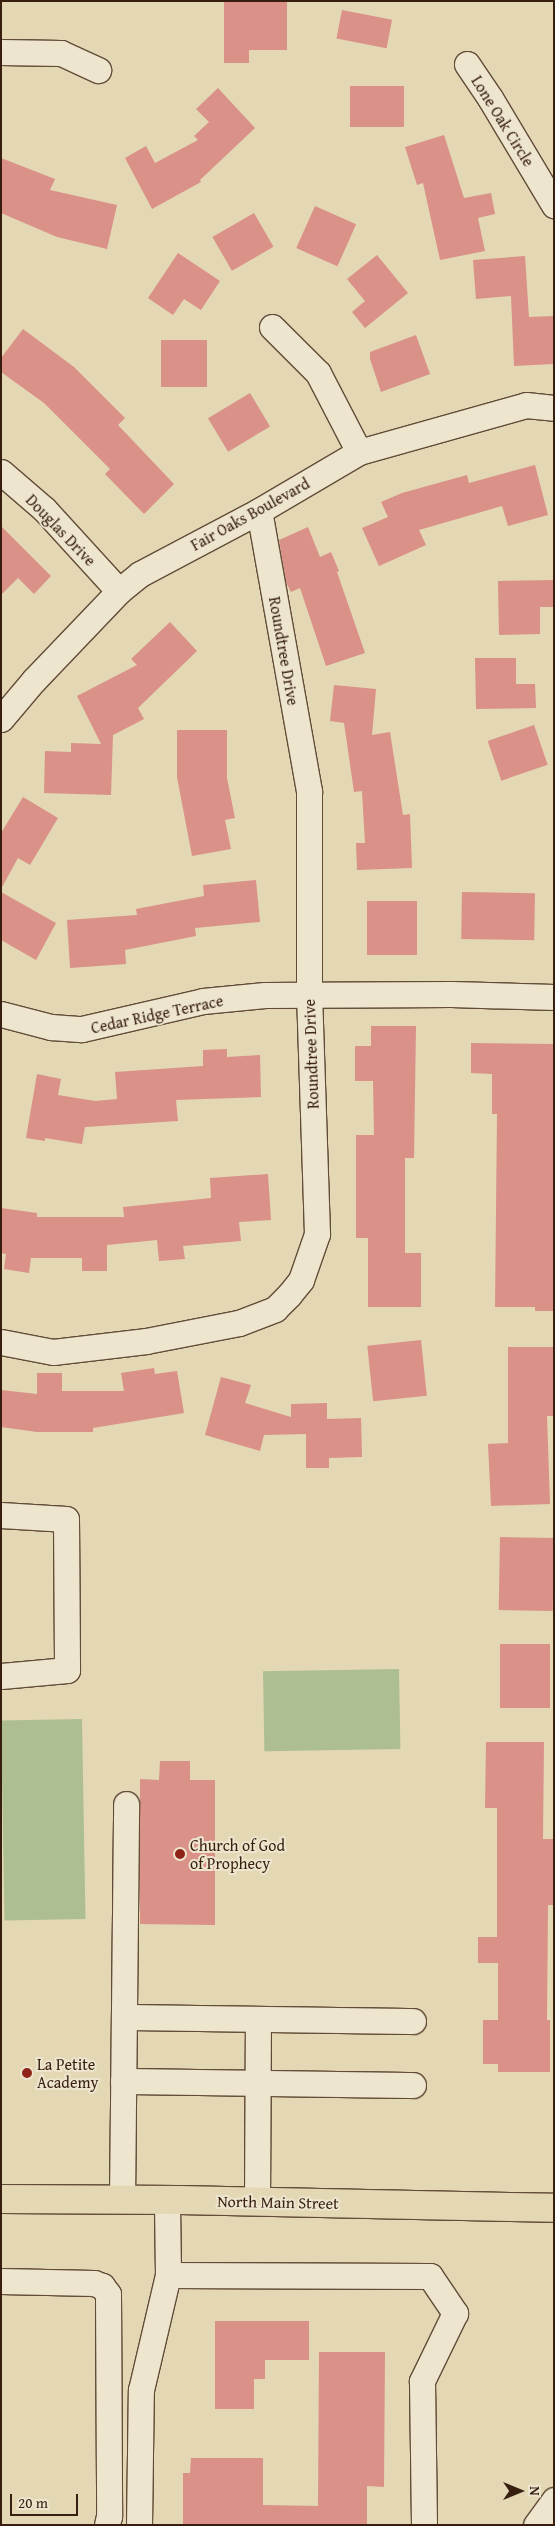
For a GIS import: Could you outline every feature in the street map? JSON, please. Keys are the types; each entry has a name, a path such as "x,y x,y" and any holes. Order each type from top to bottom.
{"main road":[{"name":"North Main Street","path":"1,2199 167,2200 554,2208"}],"street":[{"path":"1,52 61,53 98,70"},
{"name":"Lone Oak Circle","path":"466,64 490,98 554,204"},
{"path":"272,327 318,373 359,452"},
{"name":"Fair Oaks Boulevard","path":"1,719 34,680 119,591 140,574 259,511 359,452 526,405 554,408"},
{"name":"Douglas Drive","path":"1,472 44,509 119,591"},
{"name":"Roundtree Drive","path":"1,1342 53,1352 146,1341 239,1323 275,1309 289,1295 301,1280 317,1234 309,994 309,791 259,511"},
{"name":"Cedar Ridge Terrace","path":"1,1014 51,1027 82,1029 203,1001 264,995 554,997"},
{"path":"1,1515 66,1519 67,1670 1,1676"},
{"path":"122,2200 126,1804"},
{"path":"124,2017 413,2021"},
{"path":"257,2202 256,2083 258,2019"},
{"path":"123,2081 413,2085"},
{"path":"140,2525 141,2390 168,2275 167,2200"},
{"path":"168,2275 430,2276 455,2313 422,2381 424,2525"},
{"path":"1,2281 94,2283 102,2286 108,2294 109,2516 107,2525"},
{"path":"536,2525 554,2500"}],"green space":[{"path":"399,1669 400,1749 264,1751 263,1671"},
{"path":"82,1719 85,1919 5,1920 1,1720"}],"building":[{"path":"224,2 287,2 287,50 249,50 249,63 224,63"},
{"path":"342,10 392,20 387,48 336,38"},
{"path":"350,86 404,86 404,127 350,127"},
{"path":"218,88 255,128 200,180 201,182 152,209 125,158 146,146 155,163 198,140 194,136 209,122 196,109"},
{"path":"444,135 464,198 491,193 495,214 478,218 485,251 440,260 423,183 417,185 405,147"},
{"path":"1,158 55,179 50,190 117,205 107,249 57,237 1,213"},
{"path":"315,206 356,224 337,266 296,248"},
{"path":"254,213 274,247 232,271 212,237"},
{"path":"178,253 220,281 201,310 184,299 173,315 148,298"},
{"path":"377,255 408,293 365,328 352,312 365,301 347,279"},
{"path":"525,256 529,317 554,316 554,364 514,366 511,296 476,299 473,260"},
{"path":"23,329 74,367 125,418 118,425 174,484 144,514 105,474 110,469 44,403 1,372 1,358"},
{"path":"416,335 430,374 381,392 370,359 370,352"},
{"path":"161,340 207,340 207,387 161,387"},
{"path":"250,393 270,426 228,452 208,418"},
{"path":"535,465 548,515 508,526 502,506 419,530 426,545 379,566 362,528 388,517 381,502 402,493 467,475 469,483"},
{"path":"1,526 51,576 34,594 18,578 1,595"},
{"path":"308,527 320,557 331,552 339,571 337,572 365,653 326,666 300,588 291,592 286,582 279,540"},
{"path":"554,580 554,607 540,607 540,634 499,635 498,581"},
{"path":"170,622 197,651 138,708 144,719 113,735 111,795 44,793 45,751 71,752 71,743 101,744 77,696 137,665 131,659"},
{"path":"475,658 516,658 516,684 535,684 536,708 476,709"},
{"path":"334,685 376,689 372,735 390,732 403,815 410,814 412,868 357,870 356,843 365,843 362,791 354,792 344,723 330,721"},
{"path":"534,725 548,765 501,781 488,741"},
{"path":"177,730 227,730 227,778 235,818 225,820 231,849 192,856 177,777"},
{"path":"23,797 58,818 30,865 18,858 1,889 1,833"},
{"path":"256,880 260,922 195,928 196,936 125,950 126,964 70,968 67,920 137,915 136,909 204,896 203,885"},
{"path":"1,892 56,923 36,960 1,940"},
{"path":"462,892 535,893 534,940 461,939"},
{"path":"367,901 417,901 417,955 367,955"},
{"path":"371,1026 416,1026 414,1158 405,1158 405,1253 421,1253 421,1307 368,1307 368,1238 356,1238 356,1135 374,1135 373,1081 355,1081 355,1046 371,1046"},
{"path":"471,1043 554,1044 554,1311 535,1311 535,1307 495,1307 497,1114 492,1114 492,1074 471,1073"},
{"path":"227,1049 227,1057 260,1055 261,1097 176,1100 178,1121 85,1127 82,1144 45,1138 45,1141 26,1138 37,1074 61,1079 58,1095 95,1101 117,1099 115,1072 203,1066 203,1050"},
{"path":"268,1174 271,1220 239,1222 241,1241 183,1246 185,1259 159,1261 157,1240 107,1245 107,1271 82,1271 82,1258 31,1258 29,1273 4,1269 6,1254 1,1253 1,1208 37,1213 37,1217 124,1217 123,1207 211,1198 210,1178"},
{"path":"421,1340 427,1396 373,1401 367,1346"},
{"path":"508,1347 554,1347 554,1416 547,1416 550,1504 491,1506 488,1444 508,1443"},
{"path":"154,1368 155,1374 177,1371 184,1413 93,1428 93,1432 37,1432 1,1427 1,1390 37,1394 37,1373 62,1373 62,1391 124,1391 121,1373"},
{"path":"221,1377 251,1385 245,1403 291,1417 291,1404 327,1403 327,1419 361,1418 362,1457 329,1458 329,1468 306,1468 306,1434 264,1435 260,1451 205,1435"},
{"path":"500,1537 554,1538 553,1611 499,1610"},
{"path":"500,1644 550,1644 550,1708 500,1708"},
{"path":"486,1742 544,1742 543,1839 553,1839 553,1905 548,1905 547,2020 550,2020 550,2072 498,2072 498,2064 483,2064 483,2020 498,2020 498,1963 478,1963 478,1937 497,1937 497,1808 485,1808"},
{"path":"160,1761 190,1761 190,1780 215,1780 215,1925 140,1924 140,1779 159,1780"},
{"path":"215,2321 309,2321 309,2360 265,2360 265,2379 254,2379 254,2409 215,2409"},
{"path":"319,2352 385,2352 384,2487 367,2486 367,2525 183,2525 183,2473 190,2473 191,2458 263,2458 263,2505 318,2506"}],"place":[{"name":"Church of God of Prophecy","path":"180,1854"},
{"name":"La Petite Academy","path":"27,2073"}]}
